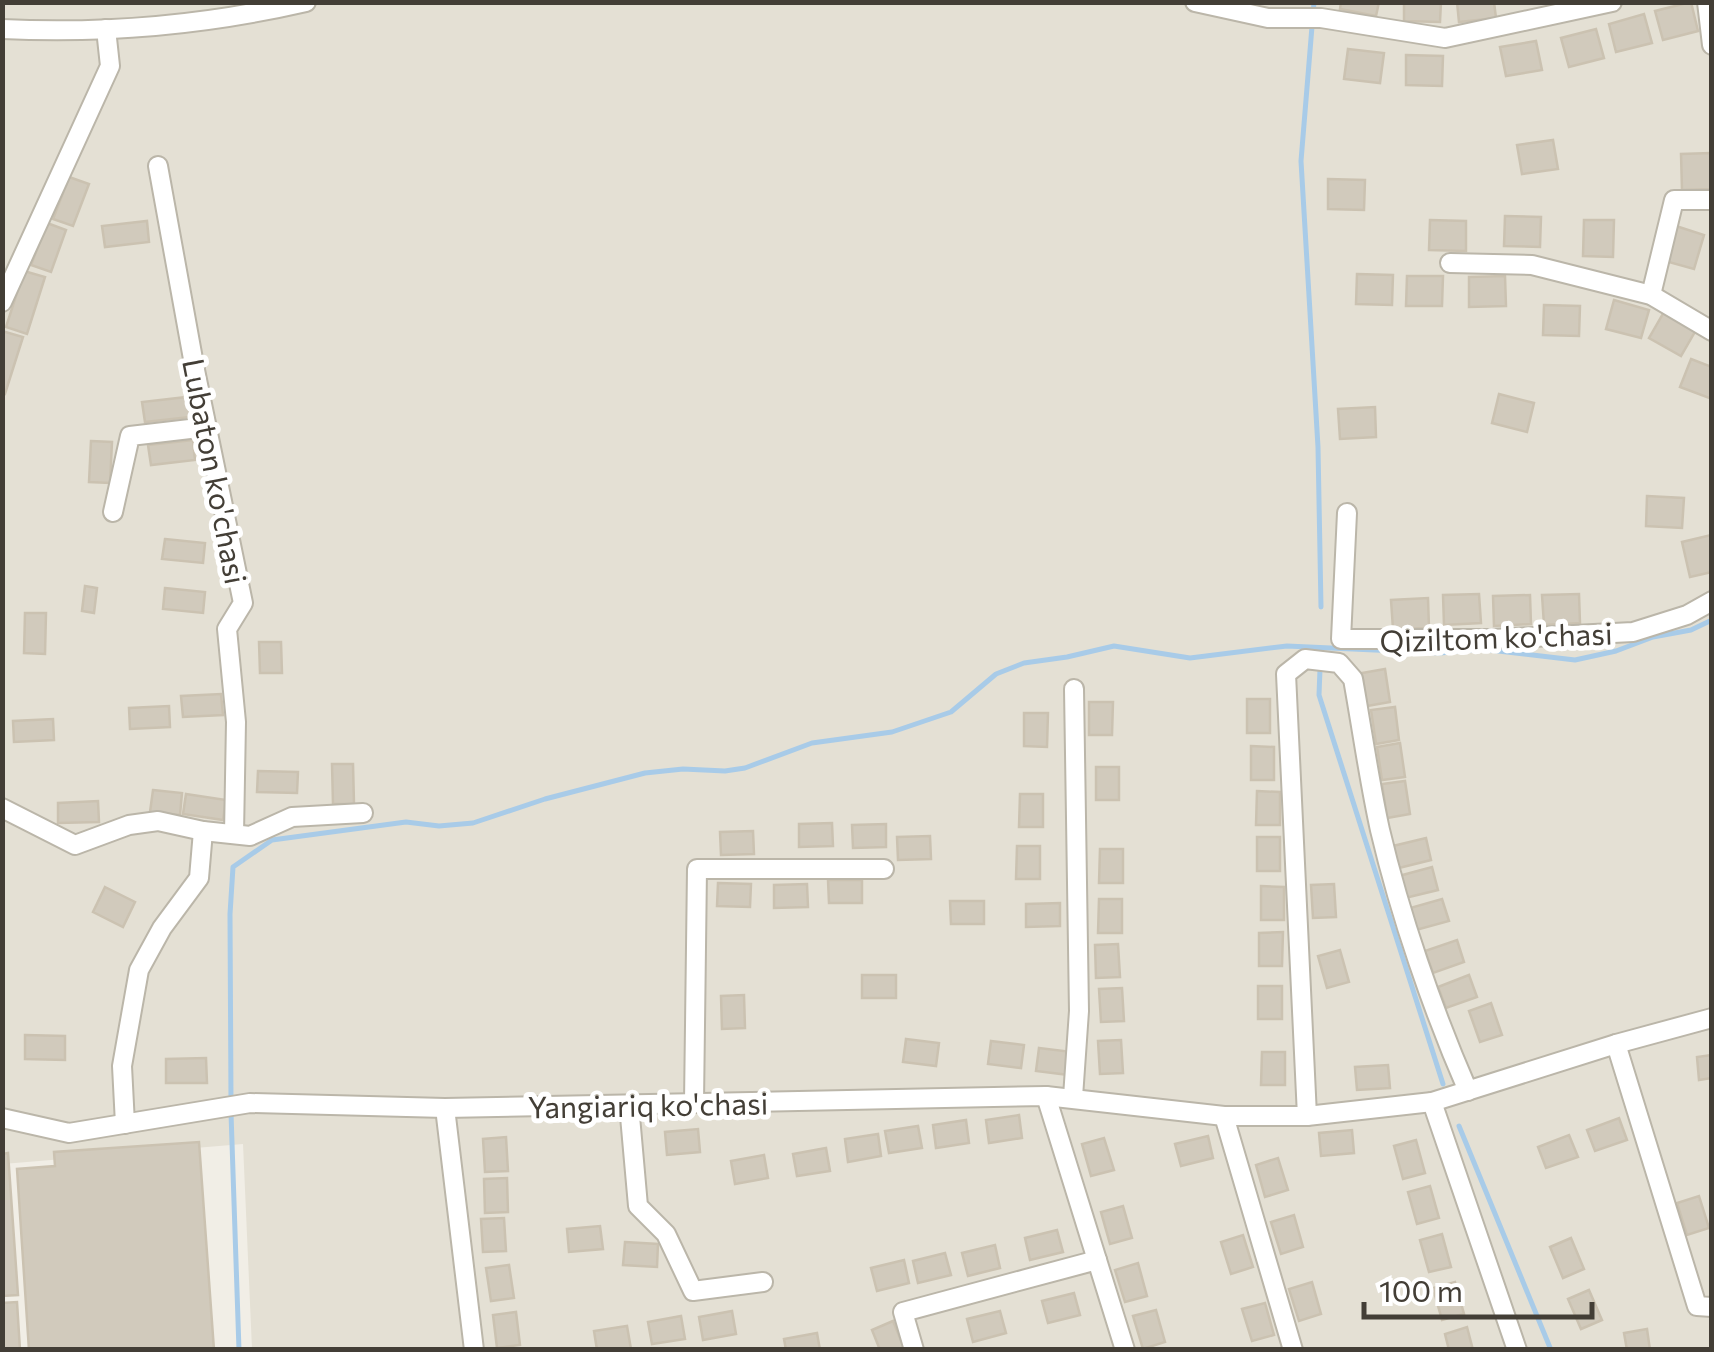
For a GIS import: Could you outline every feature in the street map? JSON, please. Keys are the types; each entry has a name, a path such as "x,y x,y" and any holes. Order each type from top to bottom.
{"street":[{"path":"2,29 53,32 200,23 306,2"},
{"path":"1195,2 1268,18 1321,18 1445,38 1612,2"},
{"path":"1707,2 1712,45"},
{"path":"2,302 110,66 106,28"},
{"name":"Lubaton ko'chasi","path":"158,166 243,602 228,629 236,722 234,834"},
{"path":"1651,295 1674,200 1712,200"},
{"path":"1450,264 1532,265 1651,295 1712,331"},
{"path":"113,512 130,436 207,427"},
{"name":"Qiziltom ko'chasi","path":"1347,513 1340,638 1492,639 1633,632 1687,615 1712,601"},
{"path":"1307,1116 1286,674 1305,659 1339,663 1353,678 1392,873 1437,1012 1468,1092 1712,1018"},
{"path":"1073,1098 1080,1011 1074,690"},
{"path":"2,808 76,845 129,824 158,820 203,831 250,836 292,817 363,812"},
{"path":"124,1124 122,1066 140,970 162,928 199,878 203,831"},
{"path":"694,1103 697,869 884,868"},
{"path":"1616,1044 1697,1306 1712,1307"},
{"name":"Yangiariq ko'chasi","path":"2,1118 69,1132 250,1104 445,1108 1046,1096 1224,1116 1307,1116 1432,1102 1468,1092"},
{"path":"1046,1096 1125,1350"},
{"path":"1432,1102 1517,1350"},
{"path":"629,1105 638,1206 666,1234 693,1291 763,1282"},
{"path":"445,1108 474,1350"},
{"path":"1224,1116 1293,1350"},
{"path":"914,1350 903,1312 1098,1260"}],"shaded area":[{"path":"3,3 1711,3 1711,1349 252,1349 243,1144 3,1164"}],"building":[{"path":"1341,2 1379,2 1376,16 1340,9"},
{"path":"1404,2 1441,2 1440,22 1404,21"},
{"path":"1457,2 1494,2 1496,18 1459,22"},
{"path":"1691,2 1698,31 1663,40 1655,11"},
{"path":"1644,14 1652,43 1616,52 1609,24"},
{"path":"1596,29 1604,58 1569,67 1561,38"},
{"path":"1536,41 1542,70 1506,76 1500,47"},
{"path":"1348,49 1384,53 1380,83 1344,79"},
{"path":"1406,55 1443,56 1442,86 1406,85"},
{"path":"1553,140 1558,169 1522,174 1517,145"},
{"path":"1710,153 1712,189 1682,190 1681,154"},
{"path":"69,177 89,184 73,226 53,219"},
{"path":"1328,179 1365,180 1364,210 1328,209"},
{"path":"1505,216 1541,217 1540,247 1504,246"},
{"path":"1430,220 1466,221 1466,251 1429,250"},
{"path":"1584,220 1614,220 1613,257 1583,256"},
{"path":"147,221 149,242 105,247 102,226"},
{"path":"47,223 66,230 51,272 31,265"},
{"path":"1676,226 1704,235 1694,269 1665,261"},
{"path":"24,271 45,277 27,334 6,327"},
{"path":"1357,274 1393,275 1392,305 1356,304"},
{"path":"1407,276 1443,276 1442,306 1406,306"},
{"path":"1505,276 1506,306 1469,307 1469,277"},
{"path":"1614,300 1649,310 1641,338 1606,329"},
{"path":"1544,305 1580,306 1579,336 1543,335"},
{"path":"1664,312 1696,330 1681,356 1649,338"},
{"path":"2,331 23,337 5,394 2,393"},
{"path":"1691,359 1712,367 1712,399 1680,387"},
{"path":"1499,394 1534,403 1527,432 1492,423"},
{"path":"187,397 190,417 145,422 142,402"},
{"path":"1375,407 1376,437 1340,439 1338,409"},
{"path":"193,440 195,460 151,465 148,445"},
{"path":"91,441 112,442 110,483 89,482"},
{"path":"1647,496 1684,498 1682,528 1646,526"},
{"path":"1711,535 1712,572 1690,577 1682,542"},
{"path":"165,539 205,543 203,563 162,559"},
{"path":"85,586 97,588 94,613 82,611"},
{"path":"165,588 205,592 203,613 163,609"},
{"path":"1479,594 1481,623 1444,625 1443,595"},
{"path":"1579,594 1580,623 1544,625 1542,595"},
{"path":"1530,595 1531,624 1494,626 1493,596"},
{"path":"1428,598 1429,628 1393,629 1391,600"},
{"path":"25,613 46,613 45,654 24,653"},
{"path":"259,642 281,642 282,673 260,673"},
{"path":"1385,669 1390,702 1367,706 1362,673"},
{"path":"221,694 223,715 183,717 181,696"},
{"path":"1247,699 1270,699 1270,733 1247,733"},
{"path":"1089,702 1113,702 1112,735 1089,735"},
{"path":"169,706 170,727 130,729 129,708"},
{"path":"1395,707 1399,740 1376,744 1371,710"},
{"path":"1024,713 1048,713 1047,747 1024,746"},
{"path":"53,719 54,740 14,742 13,721"},
{"path":"1400,743 1405,777 1382,780 1377,747"},
{"path":"1251,746 1274,747 1274,780 1251,780"},
{"path":"332,764 353,764 354,804 333,804"},
{"path":"1096,767 1119,767 1119,800 1096,800"},
{"path":"258,771 298,772 297,793 257,792"},
{"path":"1405,781 1410,814 1387,818 1382,784"},
{"path":"153,790 182,793 180,815 150,812"},
{"path":"1257,791 1280,792 1280,825 1256,825"},
{"path":"186,794 226,800 223,820 183,814"},
{"path":"1020,794 1043,794 1043,827 1019,827"},
{"path":"98,801 99,822 58,823 58,803"},
{"path":"832,823 833,846 799,847 799,824"},
{"path":"886,824 886,847 853,848 852,825"},
{"path":"753,831 754,854 721,855 720,832"},
{"path":"930,836 931,859 898,860 897,837"},
{"path":"1257,837 1280,837 1280,871 1257,871"},
{"path":"1426,838 1431,860 1399,868 1393,846"},
{"path":"1017,846 1040,846 1040,879 1016,879"},
{"path":"1100,849 1123,849 1123,883 1099,883"},
{"path":"1432,867 1438,890 1405,898 1399,876"},
{"path":"828,880 862,880 862,903 829,903"},
{"path":"718,883 751,884 750,907 717,906"},
{"path":"807,884 808,907 774,908 774,885"},
{"path":"1334,884 1336,917 1313,918 1311,885"},
{"path":"1261,886 1284,887 1284,920 1261,920"},
{"path":"105,887 135,902 123,927 93,912"},
{"path":"1099,899 1122,899 1122,933 1098,933"},
{"path":"1442,899 1449,921 1416,930 1410,908"},
{"path":"950,901 984,901 984,924 951,924"},
{"path":"1060,903 1060,926 1026,927 1026,904"},
{"path":"1283,932 1282,966 1259,966 1259,933"},
{"path":"1457,940 1464,962 1433,973 1425,951"},
{"path":"1118,944 1120,977 1096,978 1095,945"},
{"path":"1340,950 1349,982 1327,988 1318,956"},
{"path":"862,975 896,975 896,998 862,998"},
{"path":"1469,975 1477,997 1446,1008 1438,987"},
{"path":"1258,986 1282,986 1282,1019 1258,1019"},
{"path":"1122,988 1124,1021 1101,1022 1099,989"},
{"path":"744,995 745,1028 722,1029 721,996"},
{"path":"1491,1003 1502,1035 1480,1042 1469,1011"},
{"path":"25,1035 65,1036 65,1060 25,1059"},
{"path":"906,1039 939,1043 936,1066 903,1062"},
{"path":"1121,1040 1123,1073 1100,1074 1098,1041"},
{"path":"991,1041 1024,1045 1021,1068 988,1064"},
{"path":"1039,1048 1072,1052 1069,1075 1036,1071"},
{"path":"1262,1052 1285,1052 1285,1085 1261,1085"},
{"path":"1712,1055 1712,1078 1699,1080 1697,1057"},
{"path":"206,1058 207,1083 166,1083 166,1059"},
{"path":"1388,1065 1390,1088 1357,1090 1355,1067"},
{"path":"1019,1115 1022,1138 989,1143 986,1120"},
{"path":"1619,1118 1627,1140 1595,1151 1587,1130"},
{"path":"966,1120 969,1143 936,1148 933,1125"},
{"path":"918,1126 922,1148 889,1153 885,1131"},
{"path":"698,1129 700,1152 667,1155 665,1132"},
{"path":"1352,1130 1354,1153 1321,1156 1319,1133"},
{"path":"878,1134 881,1156 848,1162 845,1139"},
{"path":"1569,1135 1578,1157 1546,1168 1538,1147"},
{"path":"1208,1136 1213,1158 1181,1166 1175,1144"},
{"path":"506,1137 508,1171 485,1172 483,1139"},
{"path":"1104,1138 1114,1170 1091,1176 1082,1144"},
{"path":"1416,1140 1425,1173 1403,1179 1394,1146"},
{"path":"199,1142 214,1350 29,1350 17,1169 55,1166 54,1152"},
{"path":"826,1148 830,1171 797,1176 793,1154"},
{"path":"8,1153 18,1295 2,1296 2,1154"},
{"path":"764,1155 768,1178 735,1184 731,1161"},
{"path":"1278,1158 1288,1190 1265,1197 1256,1165"},
{"path":"507,1178 508,1212 485,1213 484,1179"},
{"path":"1430,1186 1439,1218 1417,1224 1408,1192"},
{"path":"1699,1196 1709,1228 1687,1235 1677,1203"},
{"path":"1123,1206 1132,1238 1110,1244 1101,1212"},
{"path":"1294,1215 1303,1247 1281,1254 1271,1222"},
{"path":"504,1218 506,1251 483,1252 481,1219"},
{"path":"600,1226 603,1249 569,1252 567,1229"},
{"path":"1057,1230 1063,1252 1030,1260 1025,1238"},
{"path":"1442,1234 1451,1267 1429,1272 1420,1240"},
{"path":"1243,1235 1253,1267 1231,1274 1221,1242"},
{"path":"1571,1238 1584,1269 1563,1278 1550,1247"},
{"path":"625,1242 658,1244 657,1267 623,1265"},
{"path":"995,1245 1000,1268 968,1276 962,1253"},
{"path":"945,1253 951,1275 918,1283 913,1261"},
{"path":"904,1260 909,1283 877,1291 871,1268"},
{"path":"1138,1263 1147,1296 1125,1302 1115,1270"},
{"path":"509,1265 514,1298 491,1301 486,1268"},
{"path":"1312,1282 1321,1314 1299,1321 1289,1289"},
{"path":"1455,1282 1464,1314 1442,1320 1433,1288"},
{"path":"1589,1290 1602,1320 1581,1329 1568,1299"},
{"path":"1074,1293 1080,1315 1048,1323 1042,1301"},
{"path":"17,1302 20,1350 2,1350 2,1303"},
{"path":"1265,1303 1274,1335 1252,1341 1242,1309"},
{"path":"1156,1310 1165,1342 1143,1349 1133,1316"},
{"path":"732,1311 736,1334 703,1340 699,1317"},
{"path":"1000,1311 1006,1333 973,1342 967,1319"},
{"path":"516,1312 520,1345 497,1348 493,1315"},
{"path":"681,1316 685,1339 652,1344 648,1322"},
{"path":"893,1321 905,1350 880,1350 872,1330"},
{"path":"627,1326 631,1349 597,1350 594,1331"},
{"path":"1467,1327 1473,1350 1449,1350 1445,1334"},
{"path":"1647,1329 1650,1350 1627,1350 1624,1333"},
{"path":"817,1333 820,1350 786,1350 784,1339"}],"waterway":[{"path":"1314,2 1301,161 1318,447 1321,607"},
{"path":"231,1102 233,867 272,840 406,822 439,826 473,823 645,773 745,768 812,743 892,732 951,712 996,674 1024,663 1114,646 1190,658 1287,646 1440,653 1481,649 1575,660 1691,630 1712,620"},
{"path":"1320,669 1319,695 1443,1084"},
{"path":"231,1113 239,1350"},
{"path":"1459,1126 1551,1350"}]}
